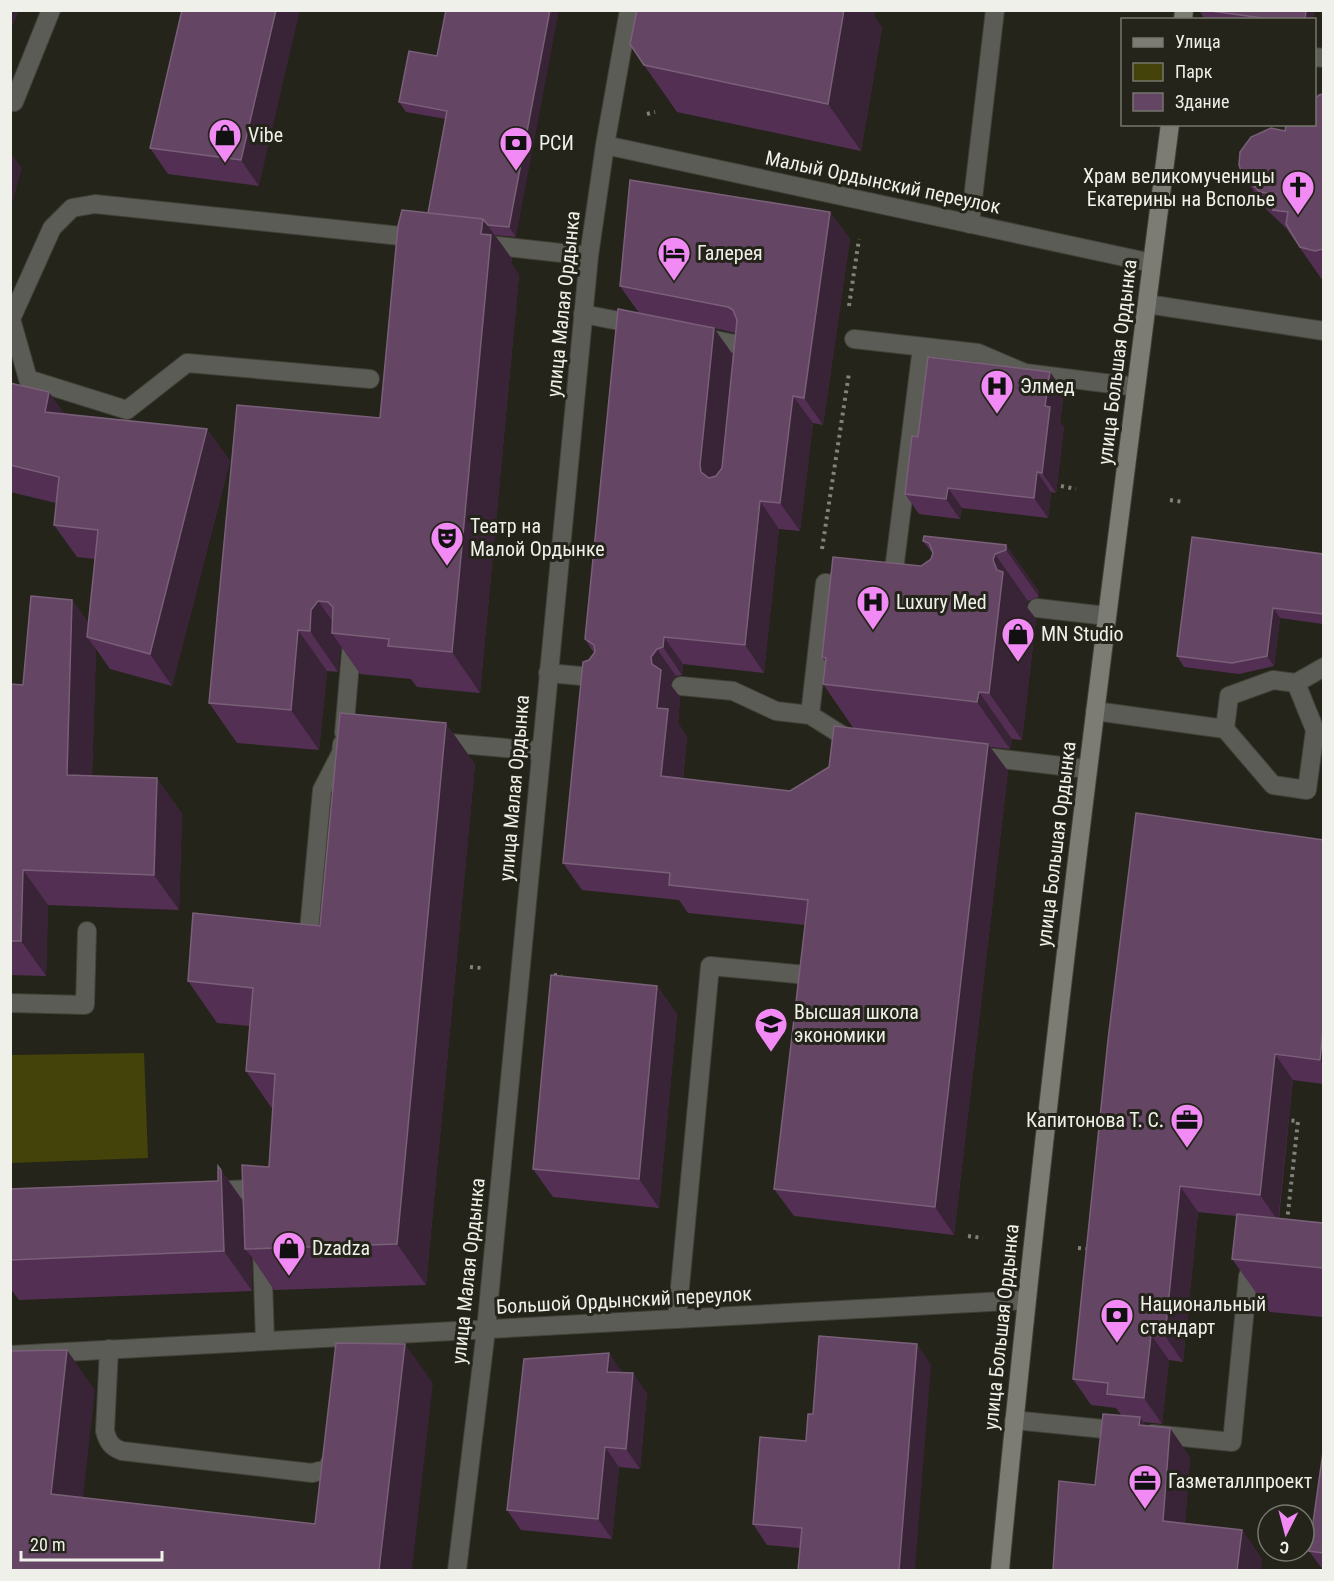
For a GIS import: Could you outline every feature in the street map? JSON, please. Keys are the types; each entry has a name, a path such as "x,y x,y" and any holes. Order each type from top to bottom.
{"main road":[{"name":"улица Большая Ордынка","path":"1000,1570 1025,1300 1087,768 1170,126"}],"street":[{"path":"14,102 51,10"},
{"name":"улица Малая Ордынка","path":"457,1570 486,1330 589,255 604,145 629,10"},
{"path":"970,224 995,10"},
{"name":"Малый Ордынский переулок","path":"604,145 1152,263"},
{"path":"370,379 187,363 128,410 28,379 11,319 52,228 72,208 95,204 441,240"},
{"path":"464,242 589,255"},
{"path":"1147,304 1323,331"},
{"path":"583,314 660,329"},
{"path":"681,333 745,346 742,380"},
{"path":"854,339 978,353 1025,373 1136,387"},
{"path":"892,591 922,347"},
{"path":"810,715 825,584 912,594"},
{"path":"1037,608 1107,616"},
{"path":"308,941 322,790 342,753 351,652"},
{"path":"1225,729 1229,696 1273,680 1296,683 1323,667"},
{"path":"548,673 603,678"},
{"path":"1095,711 1225,729 1273,785 1306,790 1315,730 1296,683"},
{"path":"681,686 733,691 776,711 810,715 849,742 871,744"},
{"path":"344,733 366,735"},
{"path":"423,740 540,751"},
{"path":"960,754 1087,768"},
{"path":"10,1003 85,1005 87,931"},
{"path":"677,1319 710,966 807,975"},
{"path":"189,1192 249,1189 260,1206 265,1341"},
{"path":"1014,1420 1232,1442 1248,1276"},
{"name":"Большой Ордынский переулок","path":"10,1355 1025,1300"},
{"path":"345,1357 348,1336"},
{"path":"109,1349 105,1431 110,1444 123,1451 321,1472 332,1462 336,1435"}],"path":[{"path":"647,114 655,112"},
{"path":"825,584 821,556 854,339 848,314 859,239"},
{"path":"1061,486 1076,489"},
{"path":"1170,500 1183,502"},
{"path":"470,967 482,968"},
{"path":"1274,1119 1298,1121 1287,1224"},
{"path":"968,1236 983,1238"},
{"path":"1078,1248 1091,1249"}],"green space":[{"path":"144,1053 148,1158 11,1163 11,1055"}],"building":[{"path":"182,10 276,10 241,160 150,148"},
{"path":"446,10 550,10 509,227 488,225 483,219 428,213 447,111 399,102 409,51 437,56"},
{"path":"637,10 844,10 828,104 644,65 630,44"},
{"path":"1203,10 1306,10 1305,18 1262,18"},
{"path":"1323,94 1323,249 1315,251 1300,247 1286,224 1288,212 1273,210 1276,194 1260,192 1242,174 1239,165 1240,152 1251,137 1271,128 1285,131 1286,126 1316,126 1316,98"},
{"path":"630,180 830,212 804,398 793,396 780,503 760,501 745,645 664,637 663,647 657,649 651,657 652,664 661,670 657,708 668,709 661,776 790,791 829,767 834,726 988,744 935,1207 774,1189 808,900 669,885 670,873 563,863 583,662 589,660 595,652 594,645 585,639 618,309 714,328 700,465 701,472 709,478 716,476 722,468 737,320 733,310 728,307 620,286"},
{"path":"402,210 483,219 481,234 491,235 452,652 388,646 389,639 332,633 333,607 328,602 318,601 311,610 310,631 298,630 291,710 209,703 237,405 380,418 398,226"},
{"path":"928,357 1050,372 1045,406 1050,407 1042,473 1037,472 1034,498 948,488 946,499 905,494 912,436 918,437"},
{"path":"10,383 49,392 45,412 207,429 150,654 87,637 98,530 54,525 59,477 10,465"},
{"path":"924,536 1006,545 1006,550 995,554 993,560 997,570 1003,572 989,693 979,692 977,702 823,684 826,658 822,657 833,557 921,566 931,559 933,553 929,543 923,541"},
{"path":"1192,537 1323,554 1323,614 1273,608 1267,656 1232,663 1177,656"},
{"path":"31,596 72,600 67,775 157,778 154,875 23,870 21,941 10,941 10,684 23,685"},
{"path":"340,713 446,723 397,1244 245,1249 242,1165 269,1167 275,1074 246,1071 253,988 188,981 193,913 320,926"},
{"path":"1136,813 1323,840 1323,1030 1320,1060 1275,1054 1260,1195 1180,1186 1165,1336 1151,1335 1144,1398 1107,1394 1108,1383 1073,1379 1108,1040"},
{"path":"551,975 657,986 639,1179 533,1169"},
{"path":"218,1166 221,1170 224,1251 10,1260 10,1189 218,1181"},
{"path":"1237,1214 1323,1223 1323,1268 1232,1259"},
{"path":"819,1336 917,1344 899,1570 798,1570 802,1528 753,1524 760,1437 806,1441 808,1414 813,1414"},
{"path":"336,1343 405,1344 379,1570 10,1570 10,1351 67,1350 51,1494 315,1524"},
{"path":"609,1353 607,1372 633,1373 626,1449 605,1447 598,1519 507,1510 524,1359"},
{"path":"1103,1414 1140,1417 1139,1425 1170,1428 1163,1521 1242,1530 1237,1570 1053,1570 1059,1481 1095,1485"},
{"path":"1323,1452 1323,1553 1316,1552 1316,1503"}],"place":[{"name":"Vibe","path":"225,164"},
{"name":"РСИ","path":"516,172"},
{"name":"Храм великомученицы Екатерины на Всполье","path":"1298,216"},
{"name":"Галерея","path":"674,282"},
{"name":"Элмед","path":"997,415"},
{"name":"Театр на Малой Ордынке","path":"447,567"},
{"name":"Luxury Med","path":"873,631"},
{"name":"MN Studio","path":"1018,663"},
{"name":"Высшая школа экономики","path":"771,1053"},
{"name":"Капитонова Т. С.","path":"1187,1149"},
{"name":"Dzadza","path":"289,1277"},
{"name":"Национальный стандарт","path":"1117,1344"},
{"name":"Газметаллпроект","path":"1145,1510"}]}
